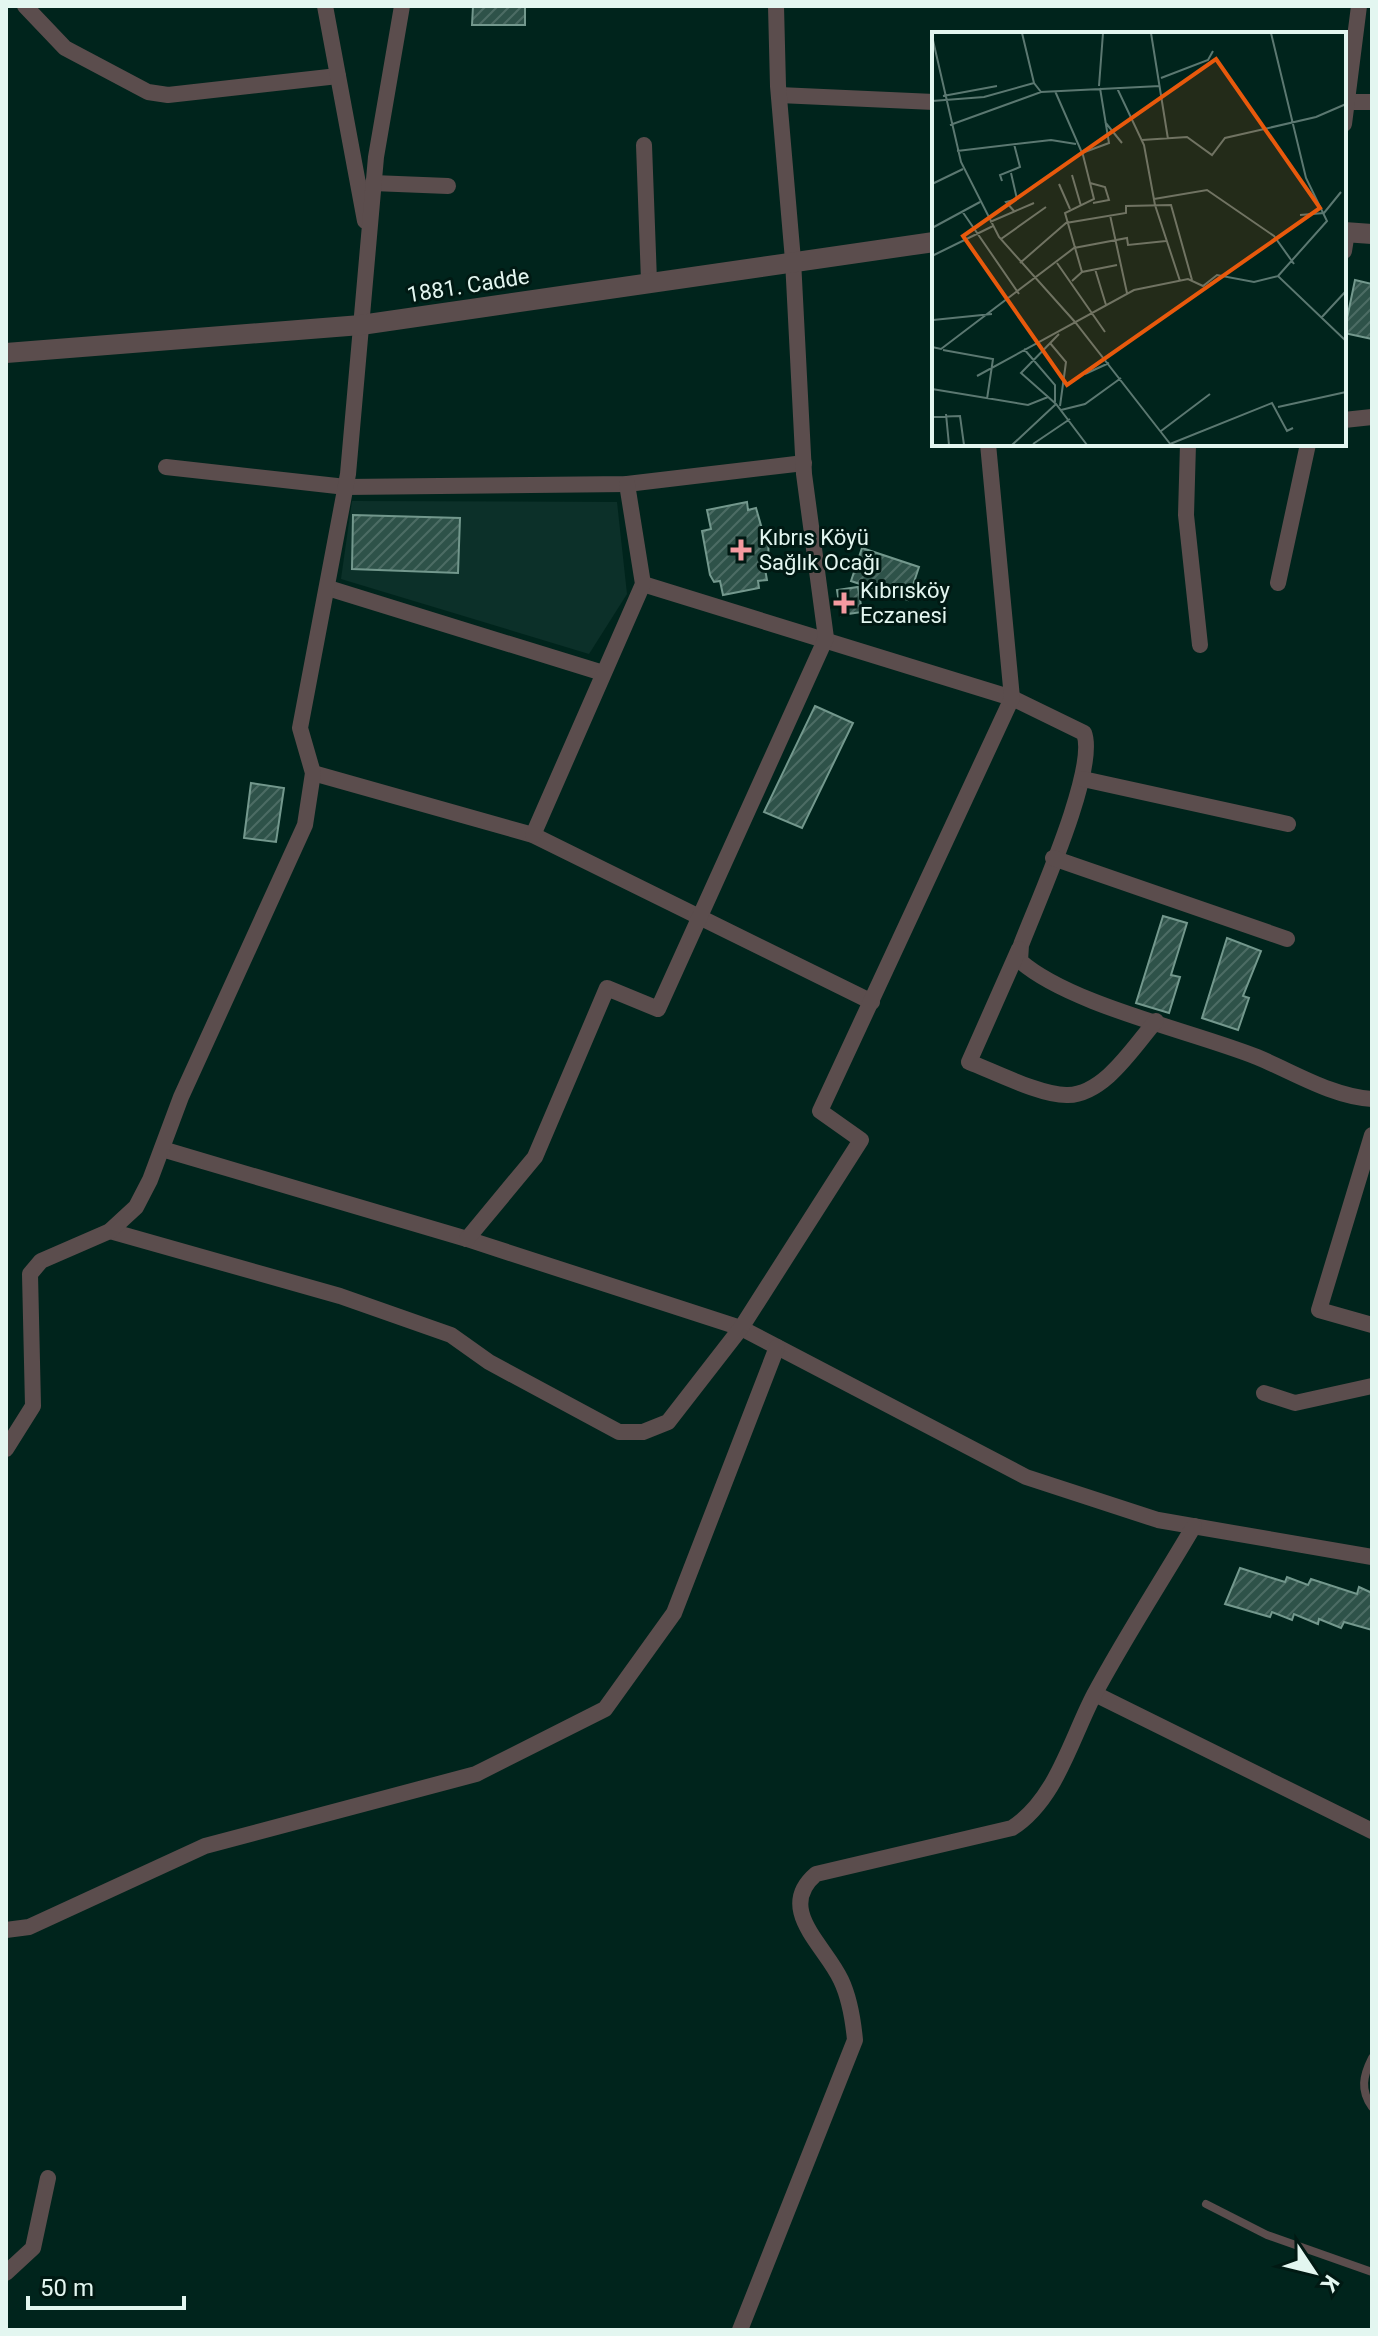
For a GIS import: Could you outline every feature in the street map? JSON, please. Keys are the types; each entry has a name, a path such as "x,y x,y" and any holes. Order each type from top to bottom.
{"street":[{"path":"25,6 65,48 148,92 168,95 338,76"},
{"path":"325,6 368,240"},
{"path":"6,1449 33,1406 30,1274 41,1261 110,1231 136,1207 181,1097 305,825 313,773 300,728 346,487 373,183 402,6"},
{"path":"467,1239 535,1157 607,988 658,1009 826,638 804,463 793,260 779,95 776,6"},
{"path":"1359,6 1347,102 1372,102"},
{"path":"779,95 932,102"},
{"path":"644,145 649,281"},
{"path":"373,183 448,186"},
{"path":"1346,238 1372,234"},
{"name":"1881. Cadde","path":"6,353 361,325 932,242"},
{"path":"1346,420 1372,417"},
{"path":"110,1231 340,1296 451,1335 489,1362 619,1432 643,1432 668,1422 741,1328 861,1140 820,1111 1012,698 988,446"},
{"path":"1188,446 1186,515 1200,645"},
{"path":"1278,583 1308,446"},
{"path":"166,467 346,487 627,484 804,463"},
{"path":"533,835 643,584 627,484"},
{"path":"643,584 826,638 1012,698 1084,733 1089,746 1083,779 1021,945 969,1062 1068,1095 1091,1089 1156,1021"},
{"path":"328,588 603,673"},
{"path":"313,773 533,835 872,1002"},
{"path":"1083,779 1288,824"},
{"path":"1053,858 1287,939"},
{"path":"1021,945 1020,961 1036,975 1257,1057 1314,1082 1372,1099"},
{"path":"1372,1135 1319,1310 1372,1325"},
{"path":"162,1149 467,1239 741,1328 1026,1477 1158,1520 1372,1557"},
{"path":"6,1930 29,1927 205,1846 476,1774 605,1709 674,1613 777,1347"},
{"path":"1264,1393 1295,1403 1372,1386"},
{"path":"740,2330 855,2040 850,2002 840,1978 803,1919 798,1895 816,1874 1012,1828 1024,1821 1045,1795 1095,1694 1194,1526"},
{"path":"1095,1694 1372,1831"},
{"path":"6,2273 33,2248 48,2178"}],"lane":[{"path":"1372,2058 1363,2080 1365,2095 1372,2107"},
{"path":"1206,2204 1267,2235 1372,2272"}],"shaded area":[{"path":"352,501 617,502 627,594 589,654 341,579"}],"building":[{"path":"473,6 525,6 525,25 472,25"},
{"path":"1355,280 1372,284 1372,339 1346,333"},
{"name":"Kıbrıs Köyü Sağlık Ocağı","path":"747,502 748,510 756,508 764,536 768,535 767,580 758,581 759,588 723,595 720,581 714,582 710,575 702,531 711,529 707,510"},
{"path":"353,515 460,518 458,573 352,569"},
{"path":"862,548 919,567 908,600 851,581"},
{"path":"858,587 862,612 841,615 837,590"},
{"path":"815,706 853,723 802,828 764,812"},
{"path":"251,783 284,788 276,842 244,838"},
{"path":"1163,916 1187,923 1171,975 1180,977 1169,1013 1136,1003"},
{"path":"1227,938 1261,951 1243,996 1249,998 1238,1030 1202,1018"},
{"path":"1240,1568 1285,1582 1287,1577 1308,1585 1311,1579 1357,1594 1359,1587 1372,1593 1372,1630 1344,1622 1341,1628 1319,1619 1318,1624 1294,1614 1292,1620 1272,1612 1270,1617 1225,1604"}],"place":[{"name":"Kıbrıs Köyü Sağlık Ocağı","path":"741,550"},
{"name":"Kıbrısköy Eczanesi","path":"844,603"}]}
